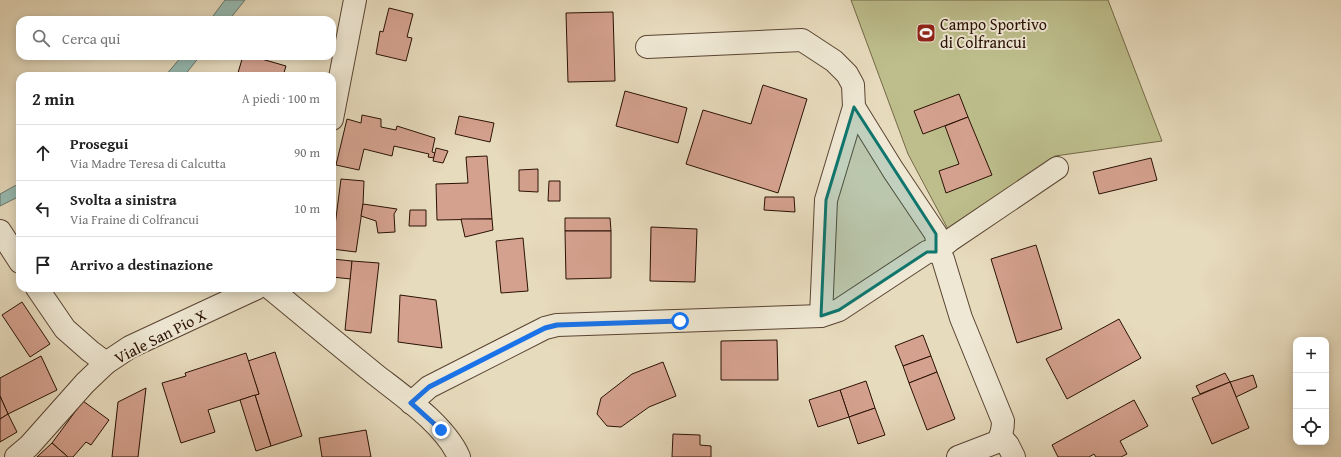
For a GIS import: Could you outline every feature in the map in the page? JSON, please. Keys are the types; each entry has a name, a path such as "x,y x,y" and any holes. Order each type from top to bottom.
{"street":[{"path":"336,99 355,0"},
{"path":"647,47 802,40 834,61 847,74 853,85 854,107 826,200 821,316"},
{"path":"854,107 893,170 936,234 936,252"},
{"path":"936,252 1057,168"},
{"path":"0,231 16,256"},
{"path":"411,403 429,387 545,328 557,325 821,316 840,310 927,252 936,252 942,255 961,318 1003,421 1003,430 1001,437 997,442 958,457"},
{"path":"41,292 65,329 106,364"},
{"name":"Viale San Pio X","path":"16,457 29,446 85,383 106,364 130,347 248,292"},
{"path":"275,292 411,403 441,430 456,449 459,457"},
{"path":"1001,437 1008,445 1014,457"}],"highlighted area":[{"path":"854,107 936,234 936,252 927,252 839,310 821,316 826,200"}],"green space":[{"path":"851,0 1108,0 1162,141 1055,156 950,233 908,154"}],"water":[{"path":"225,0 245,0 232,16 213,16"},
{"path":"179,60 197,60 187,72 168,72"},
{"path":"16,185 16,198 0,206 0,194"}],"building":[{"path":"389,8 413,14 407,37 412,38 406,61 376,54 380,31 383,32"},
{"path":"613,12 615,81 568,82 566,13"},
{"path":"242,60 265,60 286,66 284,72 238,72"},
{"path":"763,85 807,99 778,193 686,164 703,110 751,124"},
{"path":"625,91 687,108 678,143 616,126"},
{"path":"959,94 968,117 923,134 914,111"},
{"path":"362,115 381,119 381,127 396,130 397,126 435,138 432,152 435,153 434,158 428,157 429,154 394,146 392,156 364,149 359,170 336,165 347,119 361,123"},
{"path":"459,116 494,123 490,142 455,134"},
{"path":"968,117 992,175 946,193 939,171 959,164 945,126"},
{"path":"436,148 448,151 443,163 433,161"},
{"path":"487,156 492,219 437,220 436,184 468,183 466,157"},
{"path":"1151,158 1157,180 1099,194 1093,172"},
{"path":"538,169 538,192 519,191 519,170"},
{"path":"341,179 364,181 363,204 356,252 336,250 336,218"},
{"path":"549,181 560,181 560,201 548,201"},
{"path":"765,197 794,197 795,212 764,210"},
{"path":"363,204 397,209 394,214 395,232 378,233 376,221 361,216"},
{"path":"410,210 426,210 426,226 409,226"},
{"path":"565,218 610,218 611,231 565,231"},
{"path":"461,219 492,219 493,230 465,237"},
{"path":"651,227 697,229 695,282 650,281"},
{"path":"565,231 611,231 611,278 566,279"},
{"path":"523,238 528,291 501,293 496,241"},
{"path":"1036,245 1062,329 1017,343 991,259"},
{"path":"336,259 352,261 351,279 336,277"},
{"path":"352,261 379,263 371,333 345,330"},
{"path":"400,295 436,300 442,348 398,342"},
{"path":"22,302 50,344 30,357 2,315"},
{"path":"1119,319 1141,358 1067,399 1046,359"},
{"path":"923,335 931,356 903,366 895,346"},
{"path":"777,340 778,380 721,380 721,341"},
{"path":"275,352 302,436 271,446 255,395 259,394 248,361"},
{"path":"246,353 259,394 208,410 215,432 181,443 162,383 186,376 185,373"},
{"path":"41,356 57,390 8,414 0,396 0,378"},
{"path":"931,356 937,372 909,383 903,366"},
{"path":"663,362 676,396 649,407 621,427 607,426 597,414 601,398 632,374"},
{"path":"937,372 955,419 927,430 909,383"},
{"path":"1225,373 1230,382 1200,394 1196,386"},
{"path":"1253,375 1257,387 1236,397 1230,382"},
{"path":"866,381 875,408 849,417 840,390"},
{"path":"1230,382 1249,428 1212,444 1192,398"},
{"path":"146,388 138,457 112,457 118,402"},
{"path":"840,390 849,417 818,427 809,400"},
{"path":"255,395 271,446 256,451 240,400"},
{"path":"0,396 8,414 0,419"},
{"path":"1134,400 1148,426 1120,441 1127,454 1121,457 1096,457 1094,454 1089,457 1058,457 1052,445"},
{"path":"83,401 109,420 91,445 86,442 73,457 68,457 52,443"},
{"path":"875,408 885,435 858,444 849,417"},
{"path":"8,414 17,432 0,442 0,419"},
{"path":"366,430 371,457 322,457 319,438"},
{"path":"673,434 700,435 700,445 711,446 711,457 672,457"},
{"path":"52,443 68,457 37,457"}],"place":[{"name":"Campo Sportivo di Colfrancui","path":"926,33"}],"route":[{"path":"441,430 411,403 419,395 429,387 545,328 557,325 680,321"}]}
